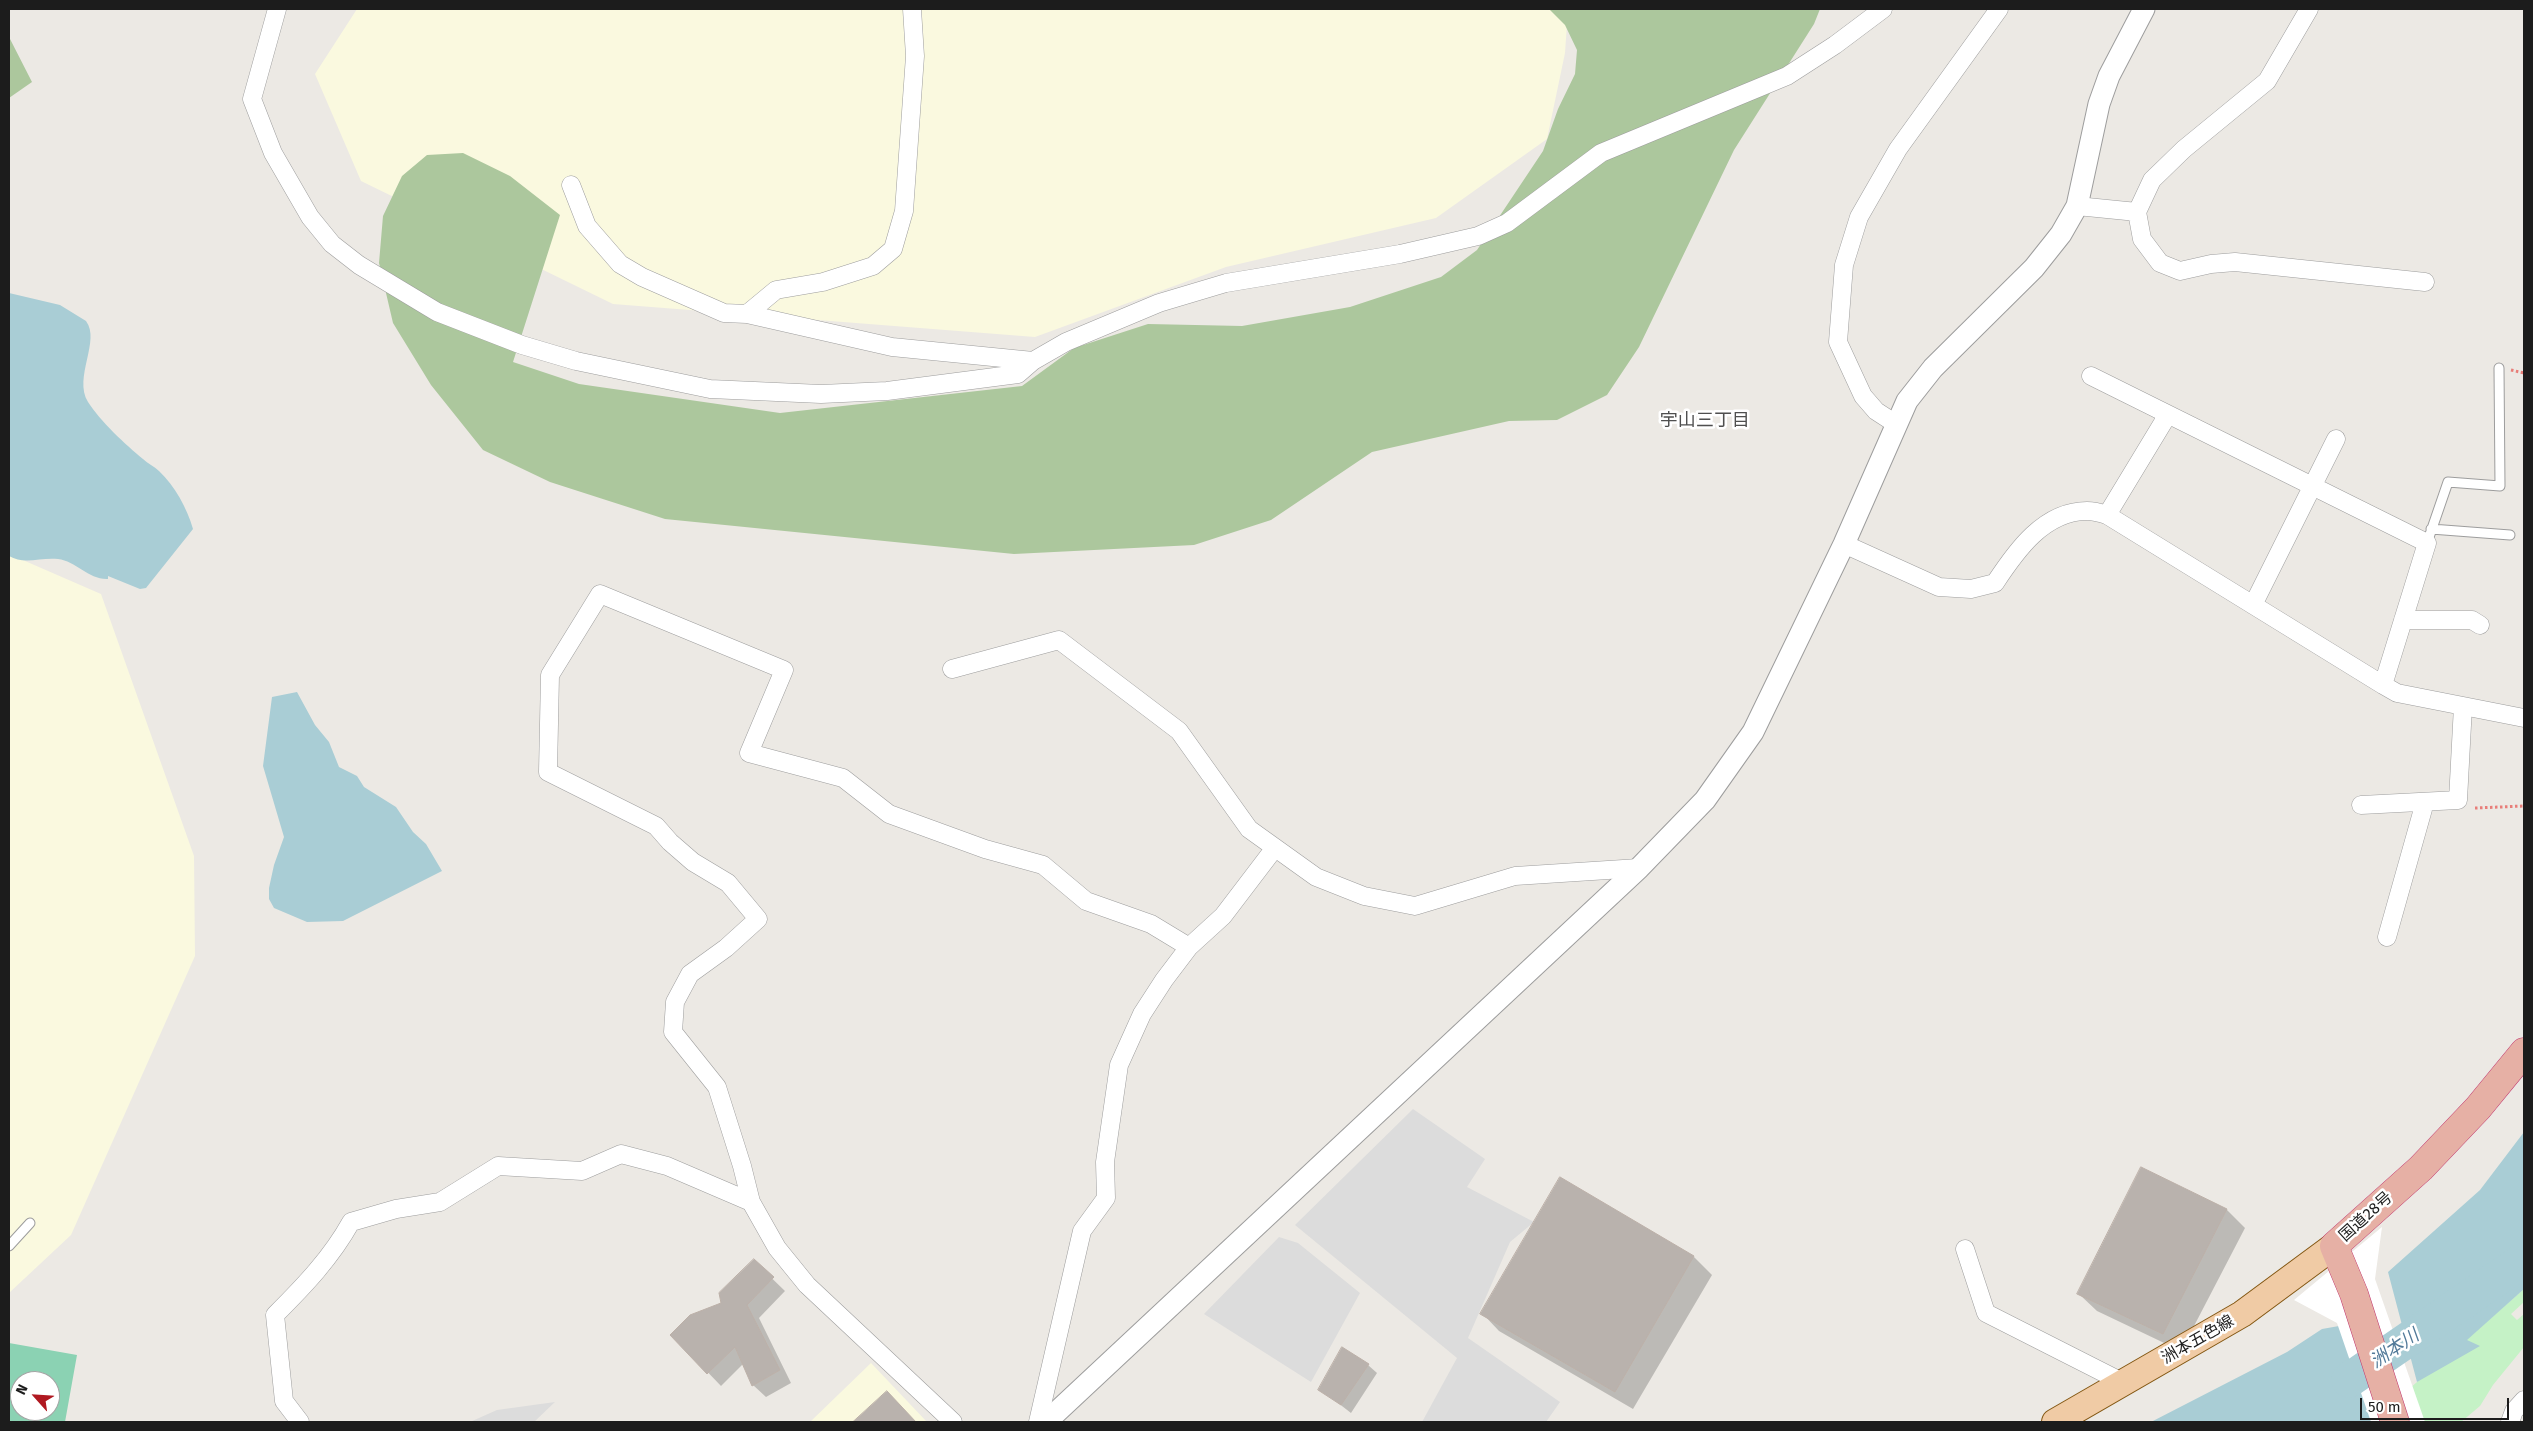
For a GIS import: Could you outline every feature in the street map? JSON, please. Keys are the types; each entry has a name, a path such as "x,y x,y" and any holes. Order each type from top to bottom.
{"highway":[{"name":"国道28号","path":"2395,1422 2354,1294 2334,1246 2421,1168 2478,1108 2524,1052"}],"main road":[{"name":"洲本五色線","path":"2054,1422 2242,1314 2334,1246"}],"street":[{"path":"278,9 252,99 273,153 310,217 332,244 359,265 437,312 522,345 576,361 710,389 821,394 887,391 1018,374 1033,361 1066,342 1159,303 1226,283 1400,254 1478,236 1507,223 1601,153 1787,76 1835,45 1883,9"},
{"path":"747,314 776,290 823,282 873,266 893,249 904,211 915,56 912,9"},
{"path":"1896,424 1876,410 1862,396 1838,342 1844,265 1859,216 1898,149 1999,9"},
{"path":"1046,1422 1639,868 1705,800 1753,732 1844,544 1907,401 1932,368 2048,253 2077,206 2099,104 2109,76 2144,9"},
{"path":"2309,9 2267,80 2184,149 2152,180 2137,212 2142,239 2160,263 2180,271 2211,264 2235,262 2425,282"},
{"path":"571,185 587,226 620,264 642,278 724,313 747,314 892,347 1033,361"},
{"path":"2077,206 2137,212"},
{"path":"2091,376 2167,416 2312,486 2429,536 2383,685"},
{"path":"2107,515 2167,416"},
{"path":"2254,605 2336,439"},
{"path":"1844,544 1939,587 1971,589 1995,583 2017,548 2044,526 2064,516 2087,511 2107,515 2397,692 2524,718"},
{"path":"953,1422 807,1285 777,1248 751,1202 742,1166 717,1087 673,1032 675,1002 690,974 726,948 758,919 728,883 693,862 670,842 656,826 548,772 550,675 600,594 784,670 749,753 843,778 889,814 985,849 1043,865 1086,901 1151,924 1189,947"},
{"path":"2403,620 2472,620 2480,625"},
{"path":"952,669 1059,640 1179,731 1249,829 1274,849 1316,877 1364,896 1415,906 1515,876 1639,868"},
{"path":"2361,805 2458,800 2463,706"},
{"path":"2387,938 2425,802"},
{"path":"1038,1422 1082,1232 1106,1198 1105,1162 1119,1065 1142,1014 1189,947 1223,916 1274,849"},
{"path":"300,1422 284,1401 275,1315 312,1278 339,1243 351,1222 396,1209 440,1202 498,1166 582,1171 621,1154 667,1166 751,1202"},
{"path":"1965,1249 1986,1313 2124,1383"},
{"path":"2510,1422 2514,1411 2524,1400"}],"lane":[{"path":"2498,368 2500,486 2448,482 2429,536 2510,535"},
{"path":"9,1246 30,1223"}],"path":[{"path":"2465,808 2524,806"}],"shaded area":[{"path":"357,9 1568,9 1565,53 1547,139 1436,218 1226,267 1035,337 613,304 361,181 315,74"},
{"path":"9,554 101,594 194,856 195,956 71,1235 9,1293"},
{"path":"1413,1109 1485,1159 1467,1187 1534,1222 1510,1242 1468,1338 1560,1402 1546,1422 1422,1422 1457,1358 1295,1225"},
{"path":"1279,1237 1298,1243 1360,1293 1311,1382 1204,1314"},
{"path":"871,1363 927,1422 810,1422"},
{"path":"555,1402 534,1422 470,1422 497,1410"}],"green space":[{"path":"1549,9 1820,9 1814,24 1734,150 1639,347 1607,395 1557,420 1509,421 1372,452 1271,520 1194,545 1014,554 665,519 550,482 483,450 431,385 393,323 379,263 383,216 402,176 427,155 463,153 510,176 560,215 513,362 579,384 780,413 1022,386 1074,348 1148,324 1242,326 1350,307 1441,277 1477,250 1543,151 1558,109 1575,74 1577,50 1565,25"},
{"path":"9,37 32,82 9,98"},
{"path":"2524,1289 2524,1302 2511,1314 2517,1320 2524,1314 2524,1347 2493,1385 2480,1406 2461,1422 2371,1422"},
{"path":"9,1343 77,1355 65,1422 9,1422"}],"water":[{"path":"9,293 60,305 86,321 90,329 91,339 83,382 88,402 99,417 114,432 165,477 184,505 193,529 146,588 140,589 108,576 108,579 95,577 65,560 21,560 9,556"},
{"path":"297,692 315,725 329,742 339,767 357,776 364,787 396,807 413,832 426,844 442,871 343,921 307,922 274,908 269,899 269,888 274,865 284,837 263,766 272,697"},
{"path":"2524,1132 2524,1289 2467,1340 2480,1346 2417,1382 2388,1272 2480,1190"},
{"path":"2356,1323 2384,1422 2151,1422 2287,1352 2322,1329"}],"pier":[{"path":"2382,1227 2375,1279 2425,1422 2371,1422 2337,1323 2294,1300"}],"building":[{"path":"2141,1167 2227,1209 2163,1334 2077,1294"},
{"path":"1560,1177 1694,1256 1615,1392 1480,1314"},
{"path":"754,1259 774,1277 747,1305 780,1370 752,1386 735,1347 707,1374 670,1335 690,1315 721,1303 719,1293"},
{"path":"1342,1347 1369,1364 1341,1405 1318,1390"},
{"path":"887,1391 916,1422 853,1422"}],"waterway":[{"name":"洲本川","path":"2349,1380 2524,1260"}],"district":[{"name":"宇山三丁目","path":"1705,421"}]}
